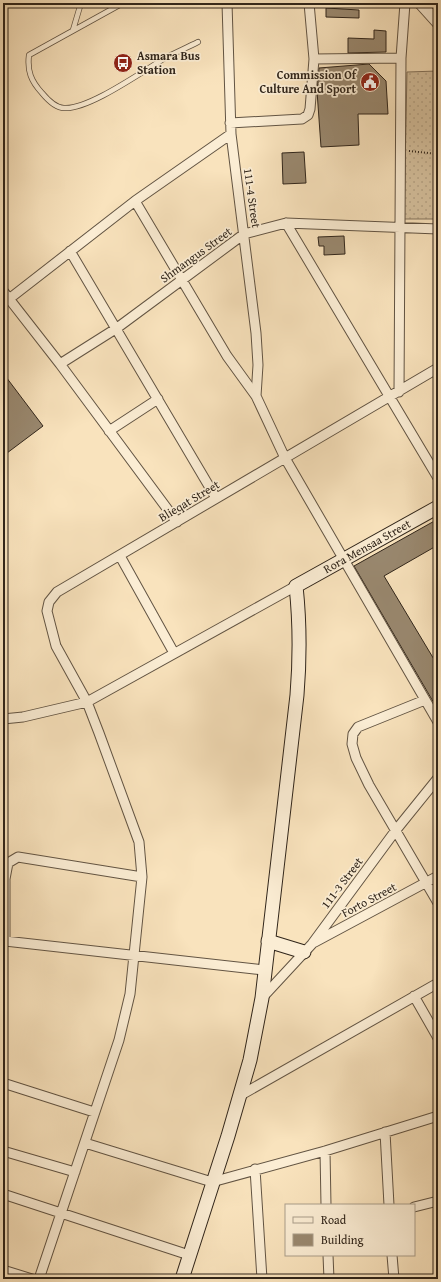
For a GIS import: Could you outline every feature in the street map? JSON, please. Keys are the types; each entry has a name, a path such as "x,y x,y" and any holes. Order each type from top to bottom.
{"main road":[{"name":"Rora Mensaa Street","path":"296,586 438,507"},
{"path":"182,1279 241,1095 250,1060 262,998 300,650 300,618 296,586"},
{"path":"268,941 308,948"}],"street":[{"name":"111-4 Street","path":"227,3 230,123 256,333 258,365 256,396"},
{"path":"230,123 302,119 308,115 310,109 314,59 309,3"},
{"path":"399,392 402,58 405,3"},
{"path":"420,3 438,23"},
{"path":"314,59 402,58"},
{"path":"9,299 135,201 231,134"},
{"path":"135,201 227,356 256,396 285,458 345,559 438,722"},
{"path":"286,223 438,478"},
{"name":"Shmangus Street","path":"60,364 116,328 244,234 286,223 438,229"},
{"path":"70,251 216,498"},
{"path":"3,291 60,364 177,522"},
{"name":"Blieqat Street","path":"39,1279 119,1040 130,994 142,877 139,842 87,702 56,646 46,612 48,602 57,592 390,398 438,368"},
{"path":"109,431 158,400"},
{"path":"120,556 174,653"},
{"path":"3,719 23,718 87,702 296,586"},
{"path":"425,700 358,727 353,734 352,744 356,758 369,785 438,903"},
{"name":"111-3 Street","path":"262,998 308,948 396,830 438,778"},
{"path":"142,877 18,857 8,863 5,879 4,941 264,970"},
{"name":"Forto Street","path":"308,948 438,876"},
{"path":"241,1095 438,983"},
{"path":"414,996 438,1038"},
{"path":"3,1083 94,1112"},
{"path":"85,1143 212,1182 325,1151 438,1116"},
{"path":"385,1132 389,1204"},
{"path":"3,1151 75,1172"},
{"path":"325,1151 326,1204"},
{"path":"255,1169 262,1279"},
{"path":"3,1194 189,1255"},
{"path":"415,1207 438,1201"},
{"path":"328,1256 329,1279"},
{"path":"392,1256 394,1279"},
{"path":"3,1270 32,1279"}],"lane":[{"path":"73,30 82,3"},
{"path":"123,3 29,55 27,68 34,84 48,100 63,108 74,108 93,100 168,57 198,42"}],"path":[{"path":"401,150 438,154"}],"shaded area":[{"path":"438,71 438,219 404,219 407,72"}],"building":[{"path":"326,8 359,10 359,18 326,17"},
{"path":"374,30 386,31 386,52 348,53 348,38 374,39"},
{"path":"369,64 386,81 388,114 358,114 359,145 321,147 317,91 319,68"},
{"path":"304,152 306,183 283,184 282,153"},
{"path":"344,236 345,254 324,255 324,246 319,246 318,237"},
{"path":"3,373 43,426 3,456"},
{"path":"438,519 438,545 384,576 438,666 438,710 354,566"}],"place":[{"name":"Asmara Bus Station","path":"123,63"},
{"name":"Commission Of Culture And Sport","path":"370,82"}]}
